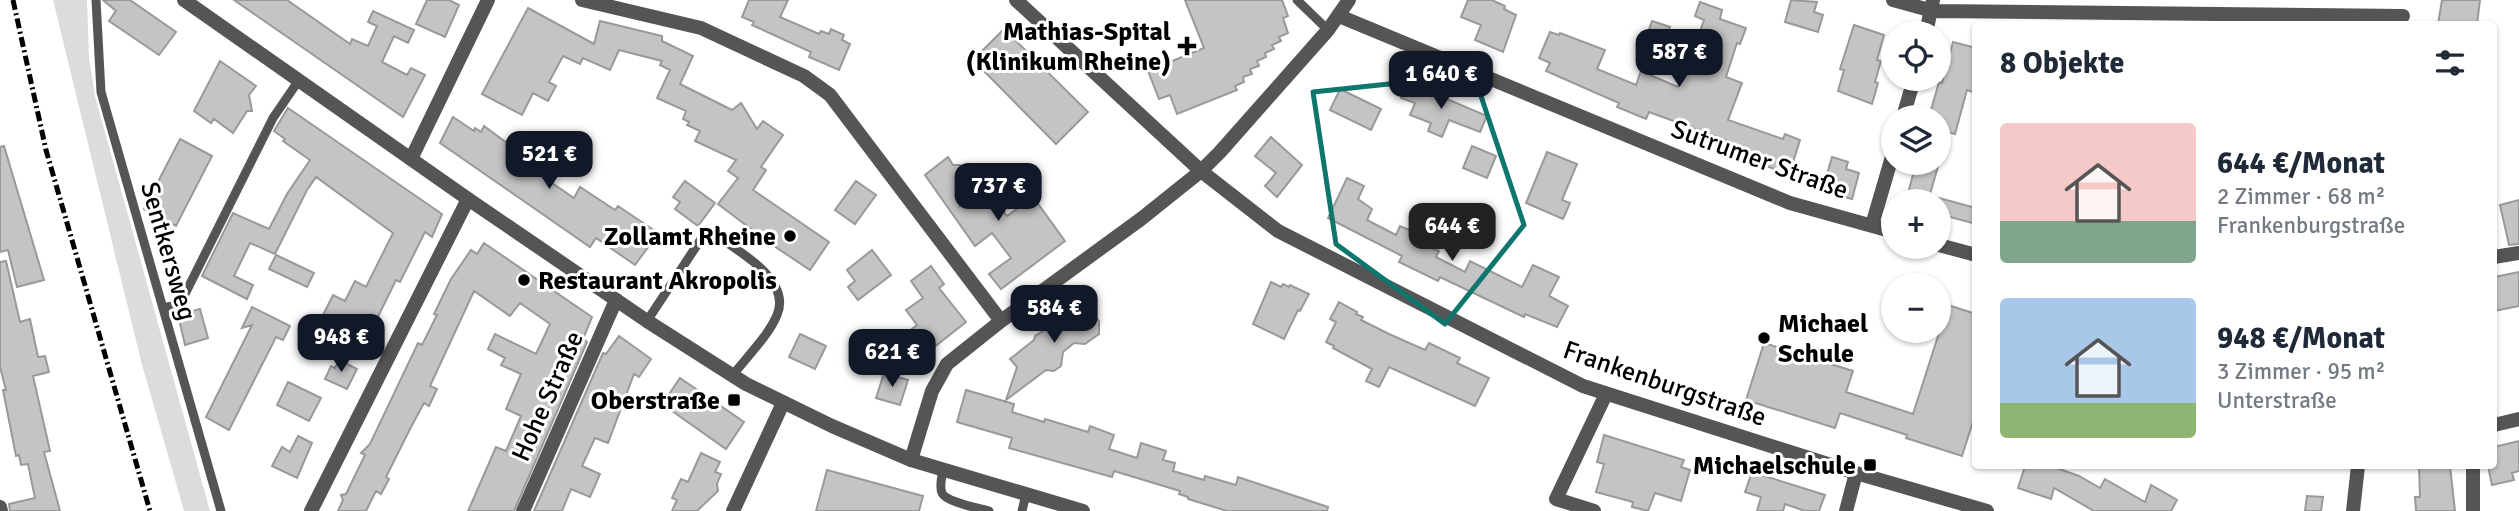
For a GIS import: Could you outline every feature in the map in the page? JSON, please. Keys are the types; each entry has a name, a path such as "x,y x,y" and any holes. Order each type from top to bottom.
{"street":[{"path":"184,0 468,200 732,376 783,403 911,460 1083,511"},
{"path":"411,159 488,0"},
{"path":"582,0 701,28 804,76 831,94 1001,321"},
{"name":"Frankenburgstraße","path":"1016,0 1201,171 1278,231 1583,386 1856,473 1987,511"},
{"path":"911,460 932,391 947,364 1201,171 1328,30 1349,0"},
{"path":"1893,0 1933,5 2403,20 2405,0"},
{"name":"Sutrumer Straße","path":"1339,16 1790,203 1881,228"},
{"path":"1872,225 1887,175"},
{"path":"311,511 468,200"},
{"path":"1951,248 1972,254"},
{"path":"2497,257 2519,253"},
{"name":"Hohe Straße","path":"523,511 616,300"},
{"path":"1594,511 1556,499 1606,394"},
{"path":"733,511 783,403"},
{"path":"2497,424 2519,419"},
{"path":"2353,511 2358,469"},
{"path":"2473,469 2473,511"},
{"path":"1846,511 1856,473"}],"lane":[{"name":"Sentkersweg","path":"96,0 101,92 221,511"},
{"path":"1297,0 1328,30"},
{"path":"163,309 177,305 182,300 273,118 299,80"},
{"path":"647,321 707,230 764,271 774,283 780,297 776,318 732,376"},
{"path":"943,470 940,489 942,495 989,511"},
{"path":"1022,511 1026,494"}],"highlighted area":[{"path":"1474,75 1524,225 1445,324 1336,244 1313,92"}],"shaded area":[{"path":"53,0 87,0 89,58 95,96 210,511 184,511 141,361"}],"building":[{"path":"103,0 130,0 176,32 159,55 109,21 116,11"},
{"path":"234,0 287,0 350,44 352,39 368,46 377,26 368,22 373,11 414,30 408,43 394,36 382,62 407,75 411,68 425,75 403,117"},
{"path":"427,0 449,0 459,5 445,37 416,24"},
{"path":"749,0 788,0 780,17 819,34 821,31 829,34 831,29 844,35 842,40 850,44 839,70 809,57 811,52 752,25 754,22 742,17"},
{"path":"1185,0 1282,0 1288,16 1283,18 1288,33 1279,37 1281,41 1272,45 1274,49 1265,53 1266,57 1257,61 1259,66 1250,69 1252,74 1243,77 1244,82 1235,86 1237,90 1177,114 1170,95 1159,99 1148,71 1204,48"},
{"path":"1468,0 1492,0 1516,15 1503,52 1475,40 1481,25 1461,17"},
{"path":"1791,0 1817,2 1814,12 1823,15 1818,32 1785,22"},
{"path":"2442,0 2480,0 2477,21 2438,21"},
{"path":"1700,2 1722,10 1720,19 1746,28 1740,44 1737,43 1726,77 1742,83 1728,120 1783,139 1785,134 1800,140 1789,175 1744,157 1746,152 1730,146 1731,142 1649,112 1646,119 1617,107 1619,103 1546,71 1550,63 1539,58 1550,32 1560,33 1605,50 1597,69 1636,85 1641,71 1678,87 1687,62 1693,64 1703,36 1699,34 1704,20 1695,16"},
{"path":"528,8 594,44 600,21 662,36 662,41 693,56 680,84 732,110 741,103 757,129 763,121 783,135 761,167 766,170 753,190 829,242 810,270 718,204 738,178 728,171 736,160 695,141 700,131 687,125 689,122 683,119 686,111 657,98 670,70 660,65 662,61 619,50 610,70 583,58 580,64 563,56 549,82 556,86 548,101 533,93 522,115 482,94"},
{"path":"1652,21 1670,27 1664,44 1646,38"},
{"path":"1854,25 1881,34 1877,60 1881,61 1872,104 1838,91 1844,70 1840,69"},
{"path":"1004,29 1088,112 1056,144 973,60"},
{"path":"1953,42 1972,47 1972,92 1967,90 1955,134 1951,133 1951,105 1932,105 1936,91 1951,91"},
{"path":"220,61 256,86 249,95 252,111 247,111 233,133 214,119 211,123 194,111"},
{"path":"1407,82 1487,116 1480,132 1449,120 1442,137 1428,131 1431,123 1410,115 1415,103 1401,98"},
{"path":"1340,89 1381,109 1371,130 1330,110"},
{"path":"288,108 442,214 432,237 425,232 400,282 396,280 367,339 357,333 351,345 317,327 333,295 345,301 355,281 366,287 393,233 316,177 275,254 250,243 234,276 253,285 247,299 202,276 233,213 269,229 287,194 310,160 283,141 285,139 274,131"},
{"path":"453,117 474,131 475,128 481,132 484,126 522,154 532,137 547,144 533,170 574,198 580,187 615,210 618,206 655,231 649,240 652,242 635,265 596,238 590,247 440,143"},
{"path":"1271,137 1302,165 1277,197 1265,186 1276,173 1255,156"},
{"path":"180,139 212,156 176,226 144,209"},
{"path":"4,146 44,280 17,287 8,250 0,252 0,147"},
{"path":"1472,146 1496,156 1487,178 1463,168"},
{"path":"1547,152 1577,164 1562,200 1570,203 1563,219 1526,203"},
{"path":"948,157 953,165 960,165 965,172 960,206 985,187 1007,216 1033,197 1065,241 1001,289 989,274 1011,258 992,233 975,246 925,175"},
{"path":"1832,157 1848,162 1846,169 1859,173 1852,199 1822,191"},
{"path":"1913,175 1936,175 1931,189 1909,189"},
{"path":"1347,178 1364,186 1358,199 1372,209 1367,220 1396,235 1400,226 1429,238 1426,246 1439,251 1436,257 1465,272 1470,261 1522,287 1533,265 1559,277 1549,296 1568,306 1557,327 1525,314 1524,317 1440,277 1438,281 1399,262 1402,256 1328,218"},
{"path":"685,181 715,203 698,226 675,209 680,202 673,197"},
{"path":"856,181 876,195 855,224 835,210"},
{"path":"2519,200 2519,244 2509,245 2500,205"},
{"path":"1951,201 1972,207 1972,223 1951,217"},
{"path":"484,243 592,317 583,339 587,342 514,511 468,511 496,447 506,451 521,416 506,409 521,374 501,365 505,358 488,349 495,334 536,354 550,324 520,303 510,316 474,291 430,386 437,389 429,406 424,403 410,429 386,477 389,479 381,494 376,491 366,511 338,511 343,500 341,495 346,494 365,455 361,453 370,444 418,343 422,345 451,279 471,250 477,254"},
{"path":"872,250 891,275 858,300 848,287 855,281 847,270"},
{"path":"276,255 314,273 307,287 269,269"},
{"path":"6,261 20,322 30,319 38,357 45,356 49,372 33,376 50,451 44,452 60,511 10,511 9,504 35,498 28,464 21,465 19,455 16,456 0,367 0,262"},
{"path":"931,266 944,284 939,288 966,322 933,348 931,345 923,352 908,332 917,325 906,310 923,298 911,281"},
{"path":"2519,272 2519,306 2497,310 2497,276"},
{"path":"1271,282 1281,287 1283,284 1289,287 1290,285 1309,294 1284,339 1253,324"},
{"path":"1084,300 1099,321 1099,334 1085,344 1074,343 1063,352 1061,366 1054,371 1046,370 1006,400 1017,367 1010,359 1043,331 1044,323 1050,325 1072,305 1074,308"},
{"path":"1339,302 1357,312 1356,314 1363,317 1361,320 1425,350 1429,343 1460,358 1457,363 1489,378 1475,406 1389,367 1379,387 1366,381 1372,369 1326,342 1336,322 1330,319"},
{"path":"1951,306 1972,313 1972,425 1962,456 1840,413 1835,428 1746,400 1764,343 1853,371 1846,392 1913,414 1936,343 1951,343"},
{"path":"252,307 290,326 283,340 276,337 229,430 206,417 252,325 242,328"},
{"path":"200,309 208,338 185,345 178,315"},
{"path":"800,334 826,346 815,369 789,357"},
{"path":"619,336 651,359 639,377 634,374 608,443 595,438 582,466 600,474 590,497 571,489 562,511 534,511 603,353 606,354"},
{"path":"339,360 357,369 347,389 325,379 331,366 335,368"},
{"path":"884,373 908,380 900,405 876,398"},
{"path":"680,378 744,422 726,449 665,406 665,400"},
{"path":"288,382 321,398 309,421 277,405"},
{"path":"966,390 1014,404 1012,412 1044,422 1045,419 1088,432 1090,426 1114,435 1109,449 1137,458 1141,443 1166,451 1163,460 1175,463 1173,471 1236,485 1238,477 1328,507 1327,511 1227,511 1188,499 1179,494 1180,491 1114,471 1112,477 1009,448 1012,438 957,422"},
{"path":"1604,435 1684,460 1681,467 1690,470 1681,501 1655,493 1648,511 1632,507 1633,502 1596,492 1604,464 1597,462"},
{"path":"298,436 312,443 297,478 272,466 282,447 290,452"},
{"path":"2519,441 2519,471 2512,473 2514,480 2492,485 2489,469 2497,469 2497,446"},
{"path":"701,453 720,462 715,472 721,474 717,484 718,491 697,511 672,511 677,500 672,498 681,479 688,482"},
{"path":"2024,469 2059,469 2100,488 2105,479 2145,502 2151,485 2177,500 2171,511 2094,511 2054,488 2051,499 2018,488"},
{"path":"2419,469 2450,469 2455,511 2416,511 2415,497 2420,497"},
{"path":"827,470 923,496 919,511 816,511"},
{"path":"1752,472 1825,495 1819,511 1805,511 1785,504 1783,511 1757,511 1761,497 1745,492"},
{"path":"2307,496 2323,497 2321,511 2305,511"}],"railway":[{"path":"13,0 46,150 150,511"}],"place":[{"name":"Mathias-Spital (Klinikum Rheine)","path":"1187,46"},
{"name":"Zollamt Rheine","path":"790,236"},
{"name":"Restaurant Akropolis","path":"524,280"},
{"name":"Michael Schule","path":"1764,338"},
{"name":"Oberstraße","path":"734,400"},
{"name":"Michaelschule","path":"1870,465"}]}
